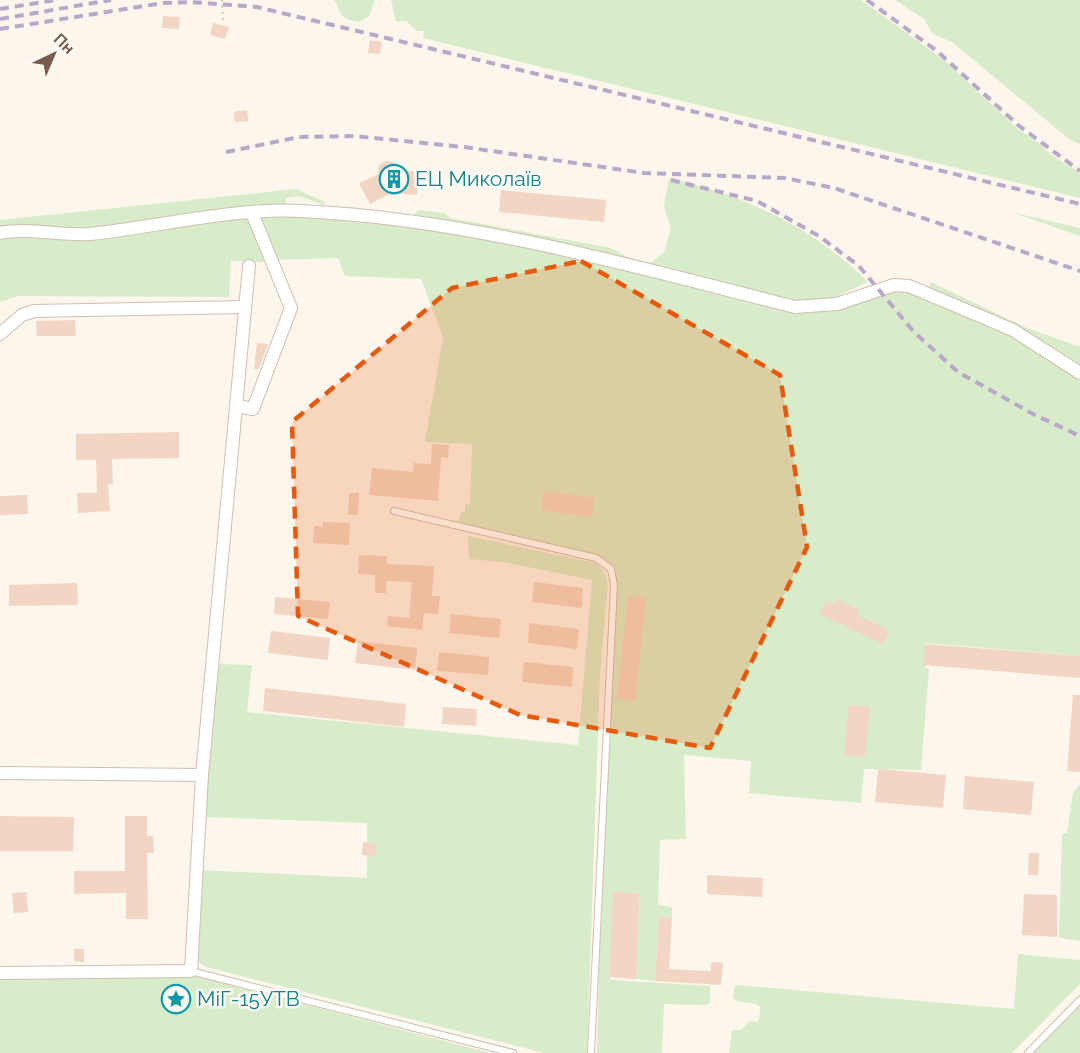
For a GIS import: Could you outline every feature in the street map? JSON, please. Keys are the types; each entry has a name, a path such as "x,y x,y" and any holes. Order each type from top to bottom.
{"street":[{"path":"0,233 91,234 252,213 301,211 427,223 525,240 795,307 837,304 894,285 909,286 1013,330 1080,373"},
{"path":"237,406 253,409 291,308 252,213"},
{"path":"0,973 191,971 202,775 249,266"},
{"path":"0,334 22,315 34,311 245,307"},
{"path":"0,773 202,775"}],"lane":[{"path":"394,511 596,558 611,569 614,585 591,1053"},
{"path":"191,971 513,1053"},
{"path":"1028,1053 1080,1000"}],"path":[{"path":"222,0 223,21"}],"highlighted area":[{"path":"581,261 780,375 807,547 710,748 520,715 298,616 292,422 452,288"}],"green space":[{"path":"334,0 375,0 369,16 360,22 345,18"},
{"path":"391,0 861,0 944,60 1018,129 1038,142 1050,154 1080,173 1080,198 423,38 424,31 417,31 406,21 396,21"},
{"path":"895,0 1080,0 1080,144 1069,139 952,42 933,34 924,19"},
{"path":"669,178 697,185 750,204 801,229 847,262 868,282 829,300 796,302 666,273 332,210 333,206 349,213 413,216 418,210 444,213 451,218 611,248 630,258 651,263 664,252 671,229 664,206"},
{"path":"296,189 325,202 324,205 299,196 286,198 286,205 107,228 0,230 0,220"},
{"path":"1011,212 1080,228 1080,236"},
{"path":"301,213 352,222 426,228 524,244 795,310 888,286 913,288 1027,343 1080,380 1080,656 926,643 926,667 929,669 921,770 864,769 861,803 749,793 751,761 684,755 686,839 660,840 658,905 672,907 672,918 659,917 655,981 636,979 640,893 613,892 610,980 710,986 710,1003 706,1005 664,1004 662,1053 597,1053 606,676 615,585 609,568 593,555 452,527 451,520 459,521 461,512 465,512 465,504 470,505 472,444 425,442 443,337 421,279 345,276 338,258 274,260 258,220 260,216"},
{"path":"245,218 249,220 267,262 231,261 229,297 18,296 0,302 0,237 14,235 76,239"},
{"path":"931,282 1027,328 1080,347 1080,374 999,320 929,287"},
{"path":"468,536 596,563 604,571 608,585 600,674 587,1053 544,1053 206,967 189,956 186,948 191,878 200,870 367,878 367,823 204,817 216,666 219,664 252,665 247,712 578,745 592,580 503,562 469,559"},
{"path":"1080,784 1080,941 1059,938 1062,834 1067,833 1073,793"},
{"path":"1018,954 1080,960 1080,984 1012,1053 729,1053 732,1030 741,1030 750,1021 758,1022 761,1007 736,1001 733,997 735,985 1014,1009"},
{"path":"191,975 491,1053 0,1053 0,978"},
{"path":"1080,995 1080,1053 1023,1053"}],"building":[{"path":"163,16 180,17 179,29 162,28"},
{"path":"213,23 229,27 225,39 210,35"},
{"path":"370,40 382,42 380,54 368,53"},
{"path":"247,110 248,121 235,122 234,112"},
{"name":"ЕЦ Миколаїв","path":"386,161 394,162 399,170 419,172 417,195 392,193 370,204 359,183 378,174 379,165"},
{"path":"501,190 606,200 604,222 499,212"},
{"path":"75,320 76,336 37,336 36,321"},
{"path":"257,343 268,344 259,369 254,369"},
{"path":"179,432 179,458 112,459 113,484 108,484 110,511 78,513 77,493 97,493 96,460 76,460 76,434"},
{"path":"432,444 449,445 448,458 441,457 438,501 369,495 372,468 413,472 414,463 431,464"},
{"path":"544,491 594,498 592,517 541,510"},
{"path":"349,493 359,493 358,515 348,515"},
{"path":"27,495 28,514 0,515 0,496"},
{"path":"323,522 350,523 349,545 313,543 314,526 323,527"},
{"path":"359,555 387,556 387,564 434,566 432,596 440,596 438,614 424,613 422,630 387,626 388,616 409,618 412,582 386,581 386,593 375,593 375,575 358,574"},
{"path":"534,582 583,588 582,608 532,602"},
{"path":"77,583 78,605 9,606 9,585"},
{"path":"628,596 646,598 635,701 617,699"},
{"path":"275,597 330,602 328,619 274,614"},
{"path":"837,599 859,610 857,615 889,630 883,644 819,614 826,601 834,605"},
{"path":"451,614 501,619 499,638 449,633"},
{"path":"529,623 579,629 577,649 528,643"},
{"path":"271,631 330,638 328,660 268,653"},
{"path":"358,641 417,648 415,670 355,663"},
{"path":"925,644 1080,656 1080,678 924,665"},
{"path":"439,652 489,657 488,675 437,671"},
{"path":"524,662 573,667 572,687 522,682"},
{"path":"265,688 406,704 404,727 263,711"},
{"path":"1073,695 1080,695 1080,772 1067,771"},
{"path":"849,705 870,707 865,757 844,755"},
{"path":"443,707 477,709 476,726 442,724"},
{"path":"878,769 946,775 943,808 875,802"},
{"path":"965,776 1034,782 1031,815 963,809"},
{"path":"0,816 74,817 73,851 0,851"},
{"path":"125,816 147,816 147,836 153,836 154,853 147,853 148,919 126,919 126,893 74,894 74,871 125,871"},
{"path":"363,842 376,844 375,857 362,855"},
{"path":"1029,853 1039,853 1038,875 1028,875"},
{"path":"707,875 763,878 762,897 707,894"},
{"path":"26,892 28,912 14,913 12,893"},
{"path":"613,892 640,893 636,979 609,977"},
{"path":"1024,894 1057,895 1057,937 1022,935"},
{"path":"659,917 672,918 669,969 711,971 711,962 723,963 721,985 655,981"},
{"path":"74,949 84,949 84,962 74,961"}],"railway":[{"path":"0,9 55,0"},
{"path":"0,19 111,0"},
{"path":"867,0 937,51 1018,125 1080,171"},
{"path":"0,29 163,3 191,2 257,7 1080,204"},
{"path":"226,152 299,137 354,136 464,147 644,173 785,178 834,188 1080,271"},
{"path":"671,180 757,201 819,236 859,266 913,331 958,372 1035,415 1080,436"}],"place":[{"name":"ЕЦ Миколаїв","path":"394,179"},
{"name":"МіГ-15УТВ","path":"176,999"}]}
